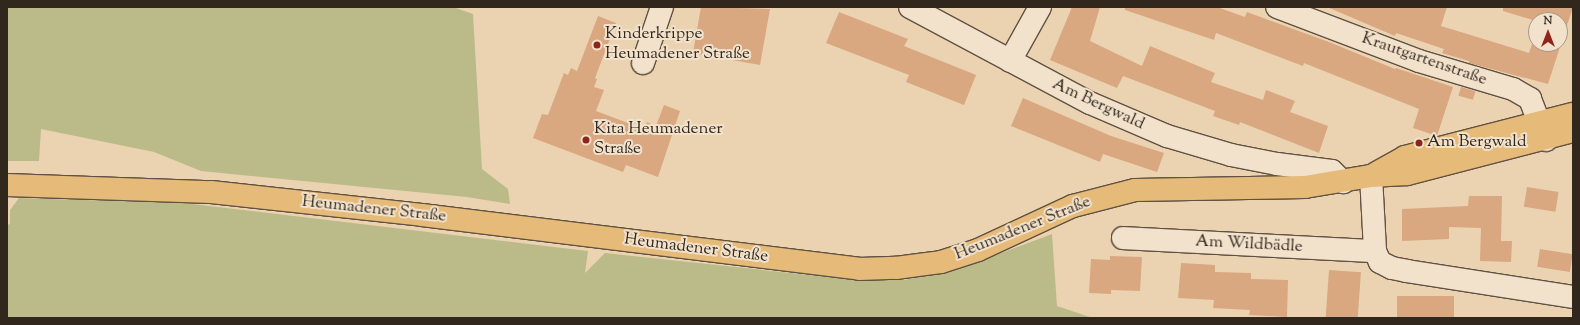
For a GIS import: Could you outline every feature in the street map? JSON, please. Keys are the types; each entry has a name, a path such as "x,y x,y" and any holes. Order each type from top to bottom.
{"main road":[{"name":"Heumadener Straße","path":"1544,132 1573,114"},
{"name":"Heumadener Straße","path":"7,185 211,192 422,215 858,269 896,268 941,262 978,250 1073,206 1135,190 1177,187 1275,188 1343,182 1371,176 1404,157 1544,132 1573,131"}],"street":[{"path":"643,63 662,7"},
{"name":"Am Bergwald","path":"910,7 1090,103 1167,136 1254,160 1332,171 1343,182"},
{"path":"1010,61 1040,7"},
{"name":"Krautgartenstraße","path":"1277,7 1419,61 1513,89 1530,99 1544,132"},
{"path":"1371,176 1375,251 1380,262 1392,268 1573,297"},
{"name":"Am Wildbädle","path":"1122,238 1375,251"}],"green space":[{"path":"7,7 453,7 473,14 482,169 508,189 510,204 467,197 201,171 154,152 41,129 39,161 7,161"},
{"path":"19,198 184,203 588,251 585,273 605,253 856,280 904,280 958,269 1052,234 1057,306 1093,318 7,318 7,225 10,224 10,210"}],"building":[{"path":"701,7 770,9 760,65 693,53"},
{"path":"1072,7 1100,7 1090,41 1142,66 1150,46 1215,73 1211,82 1263,100 1266,90 1295,101 1290,112 1328,126 1319,153 1240,122 1239,125 1213,116 1215,111 1123,76 1117,88 1050,60"},
{"path":"1125,7 1217,7 1245,17 1247,12 1329,42 1395,69 1396,68 1453,87 1437,136 1413,128 1419,109 1304,63 1303,66 1216,33 1214,40 1125,10"},
{"path":"1327,7 1447,7 1441,26 1529,53 1558,52 1548,84 1469,63 1469,61 1442,53 1444,49 1396,33 1395,36"},
{"path":"1503,7 1573,7 1568,22 1568,12 1528,12 1528,19 1503,11"},
{"path":"839,12 908,39 904,46 976,75 964,105 906,82 909,75 826,43"},
{"path":"598,16 616,23 595,78 597,79 594,87 604,90 596,111 644,129 647,122 656,126 664,105 680,111 658,177 626,165 623,172 533,138 542,114 548,115 564,73 568,75 571,68 577,71"},
{"path":"1461,87 1475,91 1473,100 1459,96"},
{"path":"1023,98 1111,136 1164,153 1157,172 1103,154 1100,162 1011,126"},
{"path":"1527,187 1559,192 1555,212 1524,207"},
{"path":"1469,196 1502,196 1501,241 1512,241 1511,262 1480,261 1481,228 1449,227 1449,239 1402,241 1402,209 1468,206"},
{"path":"1540,249 1573,254 1570,272 1537,267"},
{"path":"1110,256 1142,257 1140,291 1111,290 1111,294 1089,293 1091,259 1110,260"},
{"path":"1181,263 1215,265 1215,272 1251,273 1251,279 1288,280 1287,317 1249,315 1250,310 1213,308 1214,300 1178,298"},
{"path":"1329,270 1361,272 1358,318 1326,318"},
{"path":"1397,296 1454,296 1454,318 1397,318"}],"place":[{"name":"Kinderkrippe Heumadener Straße","path":"597,45"},
{"name":"Kita Heumadener Straße","path":"586,140"},
{"name":"Am Bergwald","path":"1419,143"}]}
